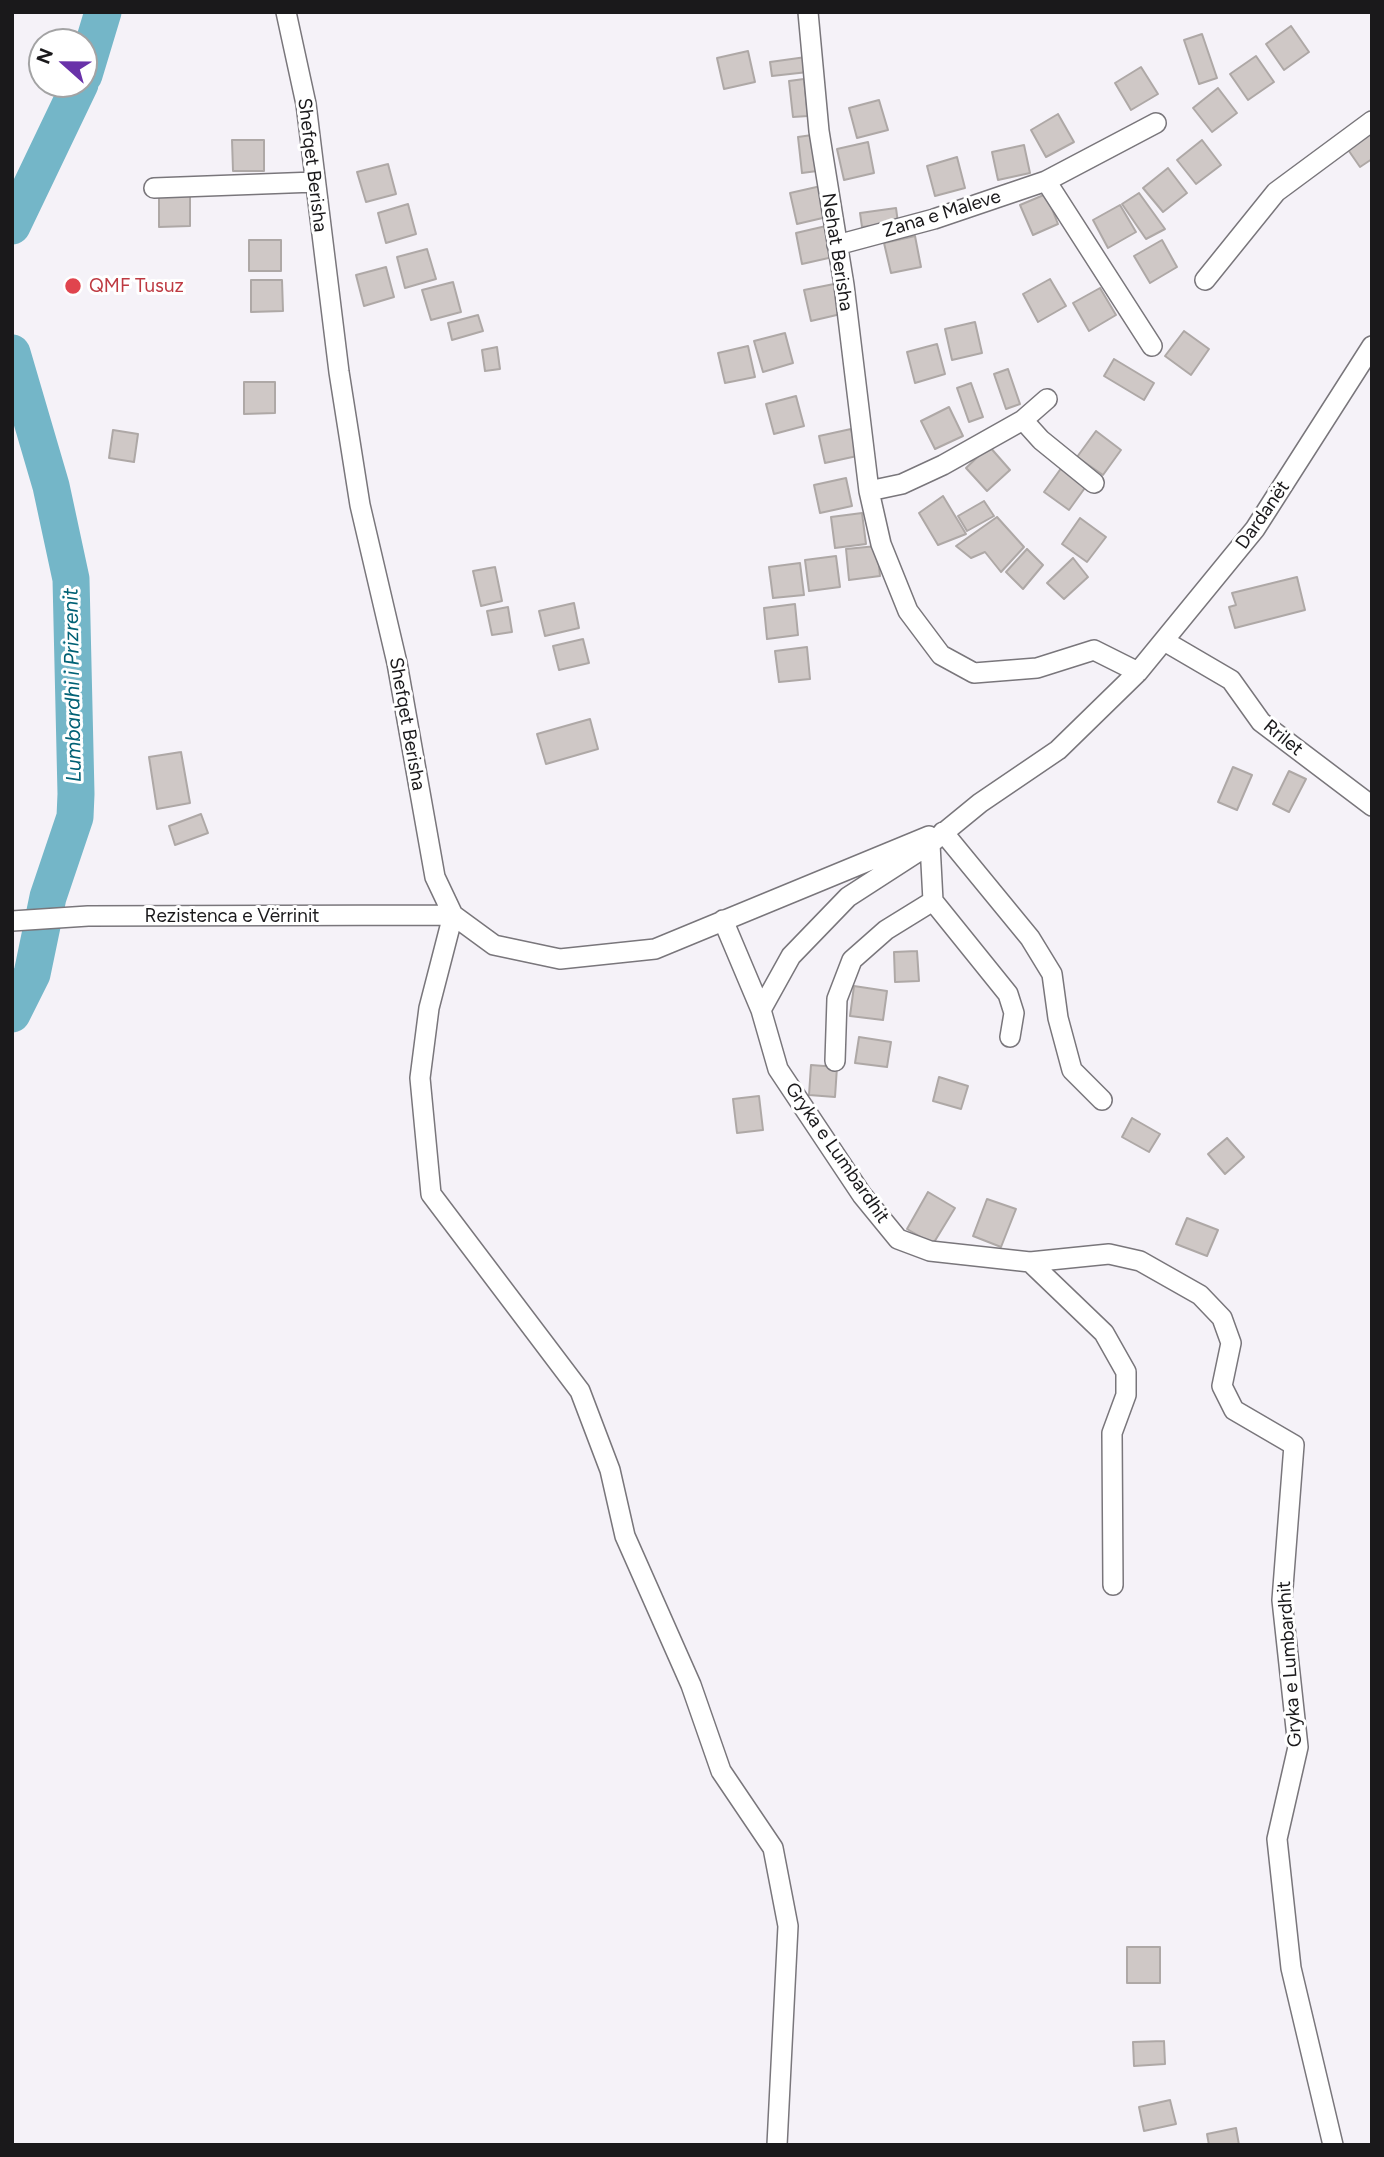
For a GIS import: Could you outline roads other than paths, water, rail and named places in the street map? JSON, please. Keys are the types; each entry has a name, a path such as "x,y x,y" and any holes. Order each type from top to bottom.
{"street":[{"name":"Shefqet Berisha","path":"286,12 306,104 339,372 360,505 397,663 435,877 453,915 494,945 560,959 655,949 907,843 936,838"},
{"name":"Nehat Berisha","path":"808,12 819,131 837,245 869,491 881,544 908,611 941,655 974,673 1037,667 1094,650 1138,673"},
{"path":"1205,280 1276,192 1372,121"},
{"name":"Zana e Maleve","path":"837,245 934,219 1046,181 1156,123"},
{"path":"1046,181 1152,346"},
{"path":"154,188 315,182"},
{"name":"Dardanët","path":"1138,673 1166,642 1255,529 1372,346"},
{"path":"869,491 902,484 1023,420 1047,399"},
{"path":"1023,420 1061,458 1094,483"},
{"name":"Rrilet","path":"1166,642 1231,680 1261,722 1372,806"},
{"path":"761,1010 791,956 848,897 936,838 1058,750 1138,673"},
{"path":"936,838 933,901 1008,993 1014,1013 1010,1037"},
{"path":"936,838 1030,938 1052,974 1058,1018 1072,1070 1102,1100"},
{"path":"835,1061 838,999 852,960 886,930 933,901"},
{"path":"453,915 429,1008 419,1078 431,1194 580,1391 610,1470 625,1536 691,1685 721,1770 774,1848 788,1926 777,2145"},
{"name":"Rezistenca e Vërrinit","path":"12,921 88,916 453,915"},
{"name":"Gryka e Lumbardhit","path":"723,920 761,1010 778,1069 862,1195 898,1239 930,1251 1030,1262 1109,1254 1140,1261 1200,1295 1222,1318 1231,1343 1222,1386 1234,1410 1294,1445 1282,1600 1298,1747 1278,1839 1291,1968 1333,2145"},
{"path":"1030,1262 1104,1333 1126,1372 1126,1395 1112,1433 1113,1584"}],"waterway":[{"name":"Lumbardhi i Prizrenit","path":"98,29 103,12"},
{"name":"Lumbardhi i Prizrenit","path":"12,226 73,98"},
{"name":"Lumbardhi i Prizrenit","path":"12,353 51,486 71,579 76,794 75,817 48,897 32,974 12,1014"}],"place":[{"name":"QMF Tusuz","path":"73,286"}]}
